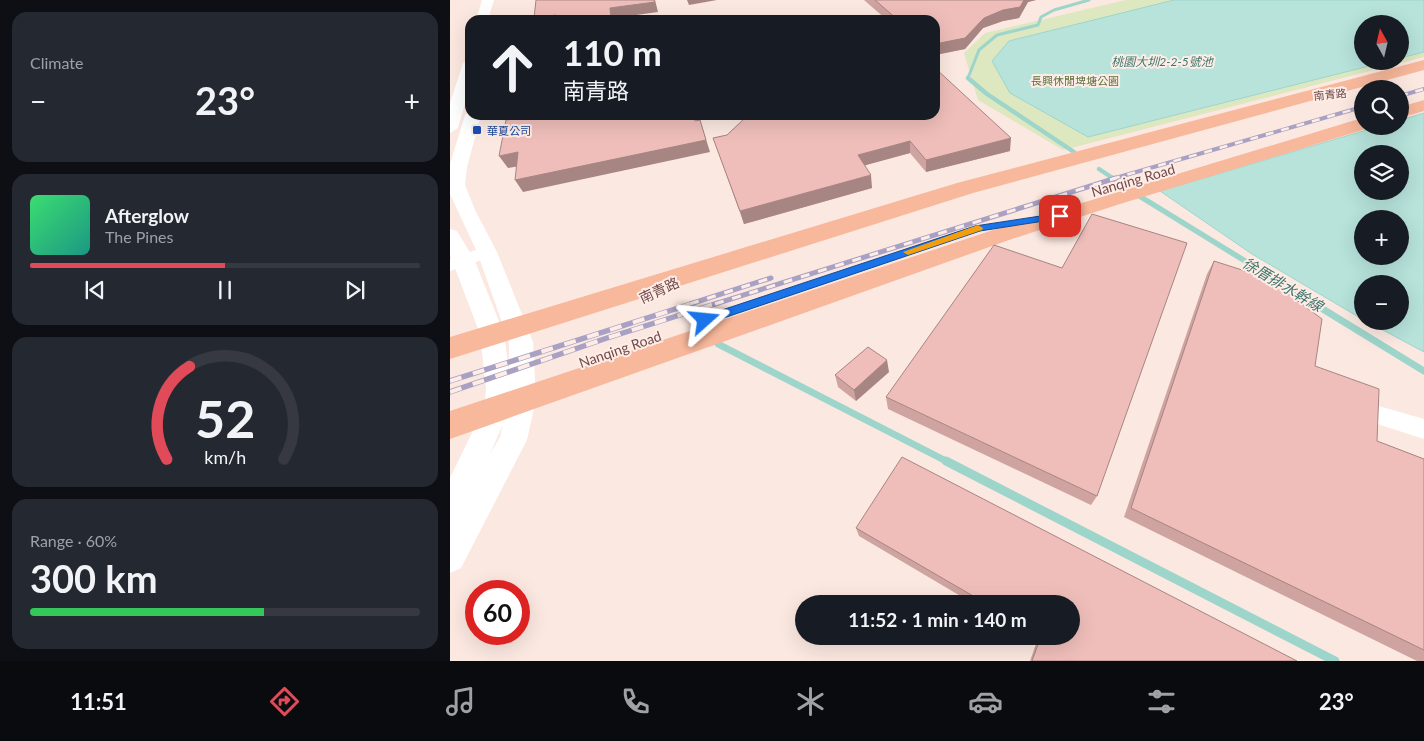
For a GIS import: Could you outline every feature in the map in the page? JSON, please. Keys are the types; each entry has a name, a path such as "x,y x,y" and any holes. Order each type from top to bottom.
{"main road":[{"path":"450,348 506,338 708,267 965,188 1424,65"},
{"name":"Nanqing Road","path":"1409,80 1424,74"},
{"path":"1409,100 1424,96"},
{"name":"南青路","path":"1300,97 1354,99"},
{"name":"Nanqing Road","path":"450,365 506,338 610,312 1028,182 1354,101"},
{"name":"Nanqing Road","path":"450,406 511,394 978,228 1354,102"},
{"path":"1409,109 1424,105"},
{"path":"450,425 511,394 1060,216 1353,127"},
{"path":"978,228 1060,216"},
{"name":"南青路","path":"610,312 708,267"}],"street":[{"path":"487,4 500,6"},
{"path":"450,128 465,110"},
{"path":"450,557 513,440 506,338 487,252 465,210 456,184 465,120"},
{"path":"450,236 457,263 506,338"},
{"path":"457,263 487,252"},
{"path":"450,511 511,394"},
{"path":"1380,415 1424,429"}],"green space":[{"name":"桃園大圳2-2-5號池","path":"1126,0 1424,0 1424,57 1409,61 1409,15 1354,15 1354,70 1374,70 1063,150 978,100 964,53 985,33"}],"water":[{"name":"桃園大圳2-2-5號池","path":"1174,0 1424,0 1424,52 1409,56 1409,15 1354,15 1354,70 1088,137 1010,93 992,61 1009,41"},
{"path":"1424,113 1424,352 1383,330 1409,330 1409,275 1354,275 1354,314 1252,254 1160,191 1354,134 1409,135 1409,117"}],"building":[{"path":"536,0 654,0 655,2 610,8 611,15 534,15"},
{"path":"875,0 1024,0 1020,7 1003,10 984,18 965,38 940,43 940,15 892,15"},
{"path":"940,73 1011,138 926,160 910,141 858,155 871,175 740,211 713,138 727,135 743,120 940,120"},
{"path":"506,120 700,120 706,140 515,180 518,152 499,156"},
{"path":"1092,214 1187,243 1097,496 886,397 994,245 1062,268"},
{"path":"1214,261 1267,278 1322,319 1315,366 1379,389 1377,441 1424,459 1424,650 1131,508"},
{"path":"868,347 887,360 854,390 835,375"},
{"path":"902,457 1297,661 1032,661 1038,645 1080,645 1080,595 971,595 856,528"}],"waterway":[{"name":"徐厝排水幹線","path":"968,78 979,50 997,35 1038,25 1041,17 1054,10 1089,0"},
{"name":"徐厝排水幹線","path":"968,78 987,94 1074,152"},
{"name":"徐厝排水幹線","path":"1099,169 1114,179 1112,178"},
{"name":"徐厝排水幹線","path":"1141,197 1315,304"},
{"name":"徐厝排水幹線","path":"1313,303 1424,371"},
{"path":"718,344 948,462"},
{"path":"946,461 1335,661"}],"railway":[{"path":"1409,93 1424,89"},
{"path":"1112,179 1354,109"},
{"path":"715,304 1116,178"},
{"path":"690,304 771,278"},
{"path":"450,381 694,303"},
{"path":"450,392 607,338 718,303"}],"slow traffic":[{"path":"908,252 978,228"}],"place":[{"name":"華夏公司","path":"477,130"}],"route":[{"path":"705,320 978,228 1060,216"}],"park label":[{"name":"長興休閒埤塘公園","path":"1075,80"}]}
